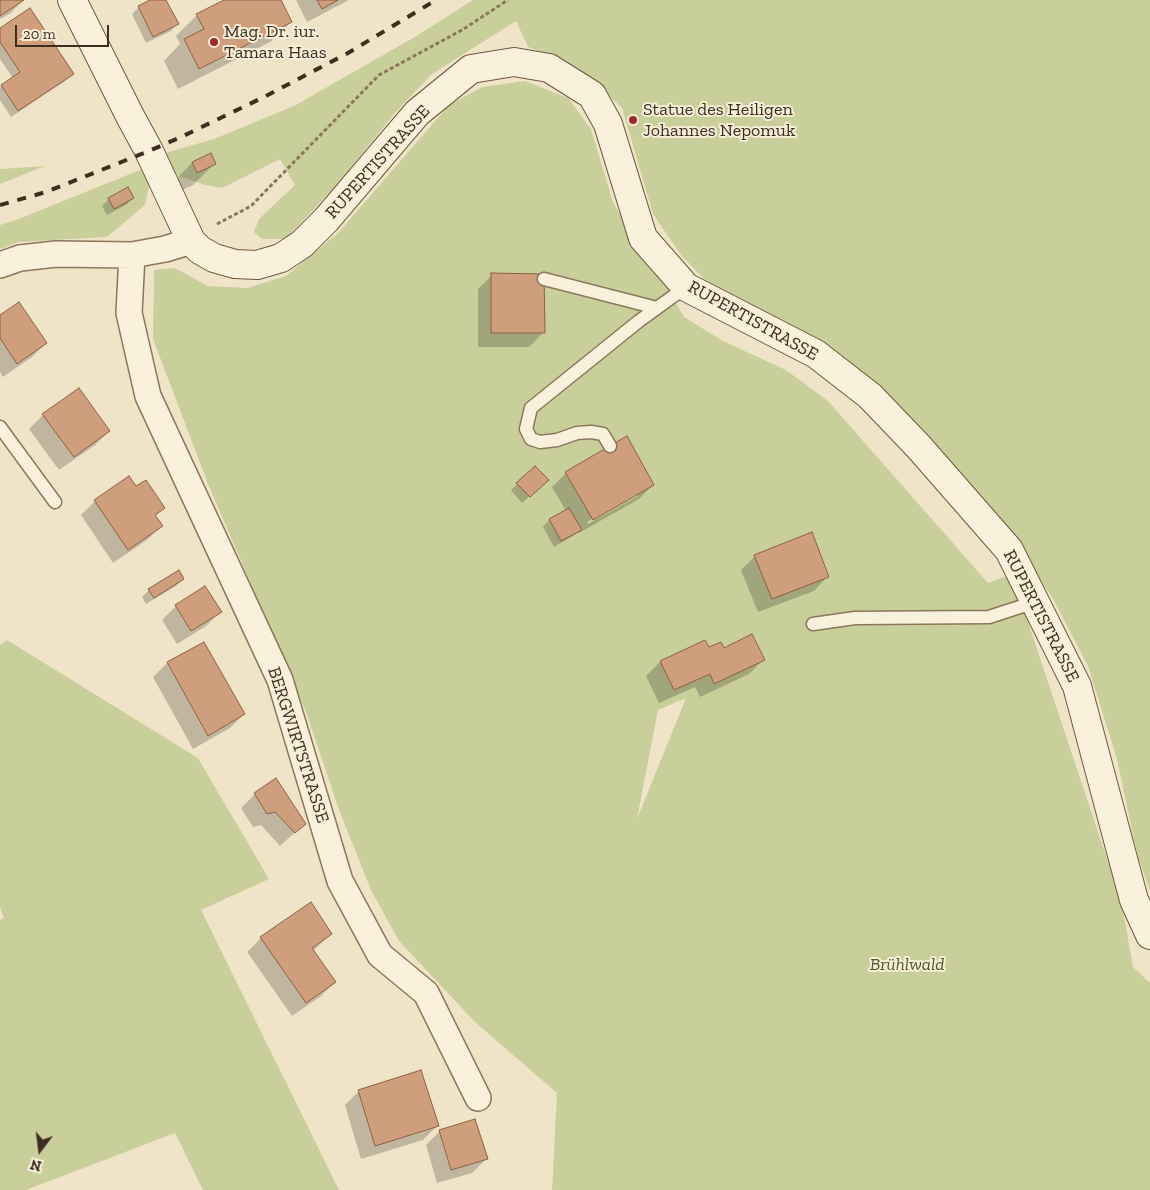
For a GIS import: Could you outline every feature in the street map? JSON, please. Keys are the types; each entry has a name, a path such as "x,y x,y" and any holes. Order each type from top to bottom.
{"main road":[{"name":"RUPERTISTRASSE","path":"72,0 130,116 150,151 191,240 200,250 214,258 235,264 257,265 281,258 302,244 326,220 417,113 470,68 514,62 549,68 592,95 608,124 644,238 686,287 816,354 870,396 918,446 1009,550 1077,686 1134,900 1150,935"}],"street":[{"path":"0,265 20,258 56,254 132,255 165,249 191,240"},
{"name":"BERGWIRTSTRASSE","path":"132,255 129,313 148,396 280,680 340,881 380,955 426,993 478,1098"}],"lane":[{"path":"544,279 657,308"},
{"path":"610,446 603,434 591,432 577,433 558,440 540,442 531,439 526,429 531,408 639,320 686,287"},
{"path":"0,427 56,502"},
{"path":"813,624 855,618 989,617 1035,602"}],"path":[{"path":"191,240 209,228 251,206 379,75 462,30 508,0"}],"green space":[{"path":"473,0 1150,0 1150,891 1137,854 1117,759 1088,666 1053,599 1003,524 947,458 863,377 708,283 681,255 653,214 622,108 595,82 557,58 528,47 516,21 432,74 394,114 338,183 286,239 262,239 254,232 259,219 295,185 280,159 222,188 205,185 179,176 172,171 165,153 214,139 294,106 413,38"},
{"name":"Brühlwald","path":"525,81 568,98 591,129 613,202 638,249 658,272 684,317 723,341 786,370 828,401 988,583 1012,574 1122,904 1133,967 1150,983 1150,1190 552,1190 557,1093 476,1023 399,941 371,890 339,810 306,712 208,484 153,339 154,270 175,268 208,286 247,288 286,276 338,233 449,105 482,87","holes":["686,698 637,819 658,710"]},
{"path":"45,166 0,184 0,169"},
{"path":"145,168 150,182 145,205 107,237 19,242 0,249 0,225"},
{"path":"7,640 198,758 269,879 201,910 339,1190 203,1190 175,1133 26,1190 0,1190 0,920 4,918 0,907 0,645"}],"building":[{"path":"0,0 24,0 0,16"},
{"path":"150,0 166,0 179,24 153,37 138,6"},
{"path":"224,0 281,0 292,22 199,69 184,39 204,29 196,14"},
{"path":"317,0 338,0 322,9"},
{"path":"30,8 74,74 18,111 1,85 20,72 0,42 0,28"},
{"path":"211,153 216,164 197,173 192,162"},
{"path":"128,187 134,198 114,209 108,198"},
{"path":"491,273 544,274 545,333 491,333"},
{"path":"19,302 47,343 17,364 0,338 0,315"},
{"path":"79,388 110,431 74,457 42,414"},
{"path":"627,436 654,485 593,520 565,472"},
{"path":"535,466 549,480 530,497 516,483"},
{"path":"129,476 136,486 146,480 165,508 155,515 163,526 128,550 94,500"},
{"path":"569,508 582,530 561,541 549,519"},
{"path":"812,532 829,577 772,599 754,555"},
{"path":"179,570 184,579 154,598 148,589"},
{"path":"205,586 222,612 191,631 175,605"},
{"path":"752,634 765,660 714,684 710,674 674,690 660,661 705,640 709,647 721,642 724,648"},
{"path":"204,642 245,714 208,736 167,662"},
{"path":"276,778 306,824 295,833 275,812 267,814 254,793"},
{"path":"311,902 332,934 312,948 336,982 306,1003 260,937"},
{"path":"421,1070 439,1126 375,1146 358,1090"},
{"path":"475,1119 488,1159 451,1170 439,1130"}],"railway":[{"path":"0,205 46,192 181,137 264,97 348,53 436,0"}],"place":[{"name":"Mag. Dr. iur. Tamara Haas","path":"214,42"},
{"name":"Statue des Heiligen Johannes Nepomuk","path":"633,120"}]}
